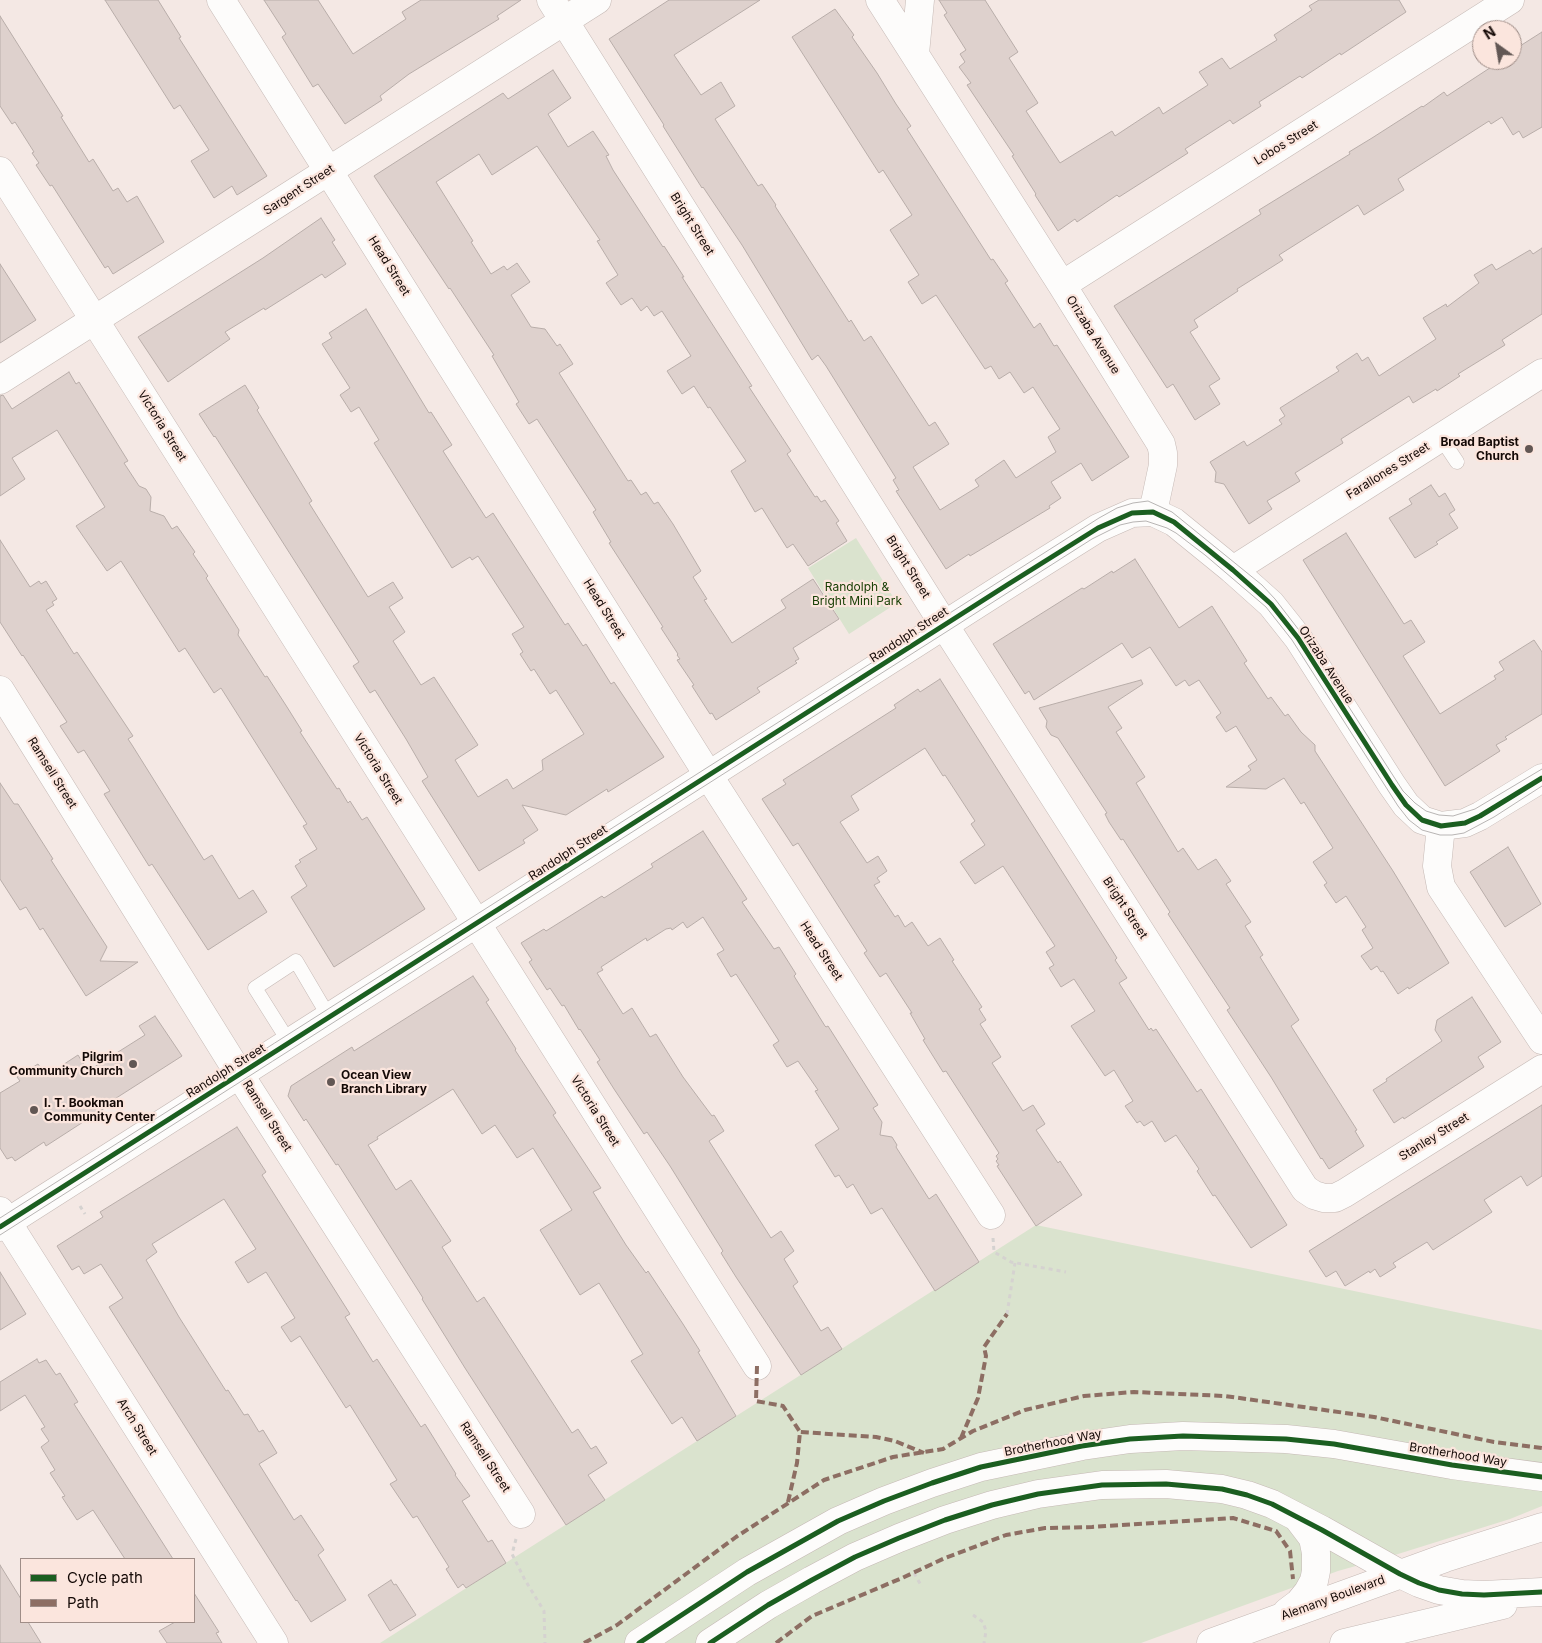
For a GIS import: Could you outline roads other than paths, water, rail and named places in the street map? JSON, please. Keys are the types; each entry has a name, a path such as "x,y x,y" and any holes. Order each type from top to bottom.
{"street":[{"name":"Head Street","path":"221,0 330,170 708,776 991,1215"},
{"name":"Sargent Street","path":"0,380 330,170 558,11 597,0"},
{"name":"Orizaba Avenue","path":"880,0 1161,444 1163,465 1153,512 1162,515 1179,526 1257,589 1285,621 1406,805 1422,820 1440,826"},
{"path":"915,54 920,0"},
{"name":"Lobos Street","path":"1062,286 1510,0"},
{"name":"Bright Street","path":"558,11 944,625 1305,1189 1314,1195 1324,1198"},
{"name":"Victoria Street","path":"0,171 757,1366"},
{"name":"Farallones Street","path":"1234,570 1542,373"},
{"name":"Randolph Street","path":"2,1220 240,1074 1098,528 1132,513 1153,512"},
{"name":"Ramsell Street","path":"0,690 240,1074 521,1514"},
{"path":"1542,778 1480,816 1465,823 1440,826 1437,866 1441,887 1542,1040"},
{"name":"Stanley Street","path":"1324,1198 1334,1198 1345,1194 1542,1069"},
{"name":"Arch Street","path":"2,1220 274,1643"},
{"name":"Brotherhood Way","path":"639,1643 754,1567 838,1521 932,1483 982,1467 1082,1446 1130,1439 1183,1436 1286,1439 1351,1447 1461,1466 1542,1477"},
{"path":"710,1643 768,1605 855,1557 945,1520 992,1505 1038,1494 1102,1485 1194,1485 1248,1495 1296,1516 1400,1574 1439,1590 1484,1595 1542,1594"},
{"path":"1280,1618 1299,1603 1308,1592 1314,1581 1316,1571 1316,1553 1312,1538 1296,1516"},
{"name":"Alemany Boulevard","path":"1211,1643 1400,1574 1538,1528"},
{"path":"1344,1643 1542,1594"}],"lane":[{"path":"1441,438 1457,462"},
{"path":"290,1042 255,988 296,961 329,1017"}],"tram line":[{"path":"0,1218 1099,518 1117,508 1133,503 1148,501 1172,512 1262,585 1302,634 1403,791 1426,811 1439,815 1453,816 1475,809 1542,769"},
{"path":"0,1235 1092,539 1120,525 1146,521 1176,533 1266,607 1292,640 1398,806 1409,820 1422,830 1440,835 1464,833 1494,817 1542,786"}],"place":[{"name":"Broad Baptist Church","path":"1529,449"},
{"name":"Pilgrim Community Church","path":"133,1064"},
{"name":"Ocean View Branch Library","path":"331,1082"},
{"name":"I. T. Bookman Community Center","path":"34,1110"}],"park label":[{"name":"Randolph & Bright Mini Park","path":"857,594"}]}
